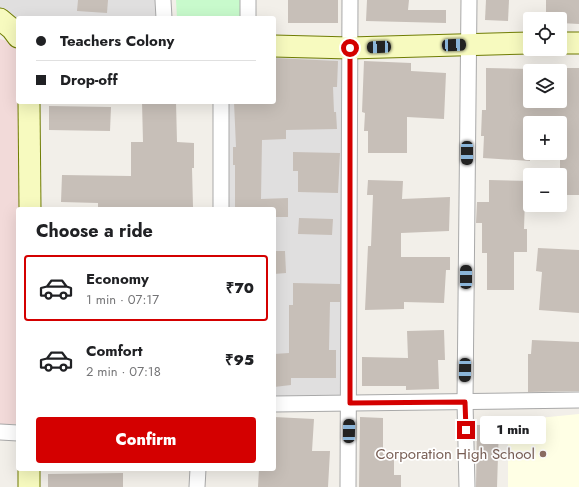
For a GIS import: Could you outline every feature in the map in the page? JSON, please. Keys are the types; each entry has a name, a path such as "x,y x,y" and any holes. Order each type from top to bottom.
{"street":[{"path":"163,0 164,16"},
{"path":"248,0 248,16"},
{"path":"348,487 350,403 350,0"},
{"path":"467,487 465,402 469,0"},
{"path":"0,19 16,34"},
{"path":"567,43 579,43"},
{"path":"276,46 350,48 523,44"},
{"path":"29,104 30,207"},
{"path":"221,104 221,207"},
{"path":"276,404 579,400"},
{"path":"0,432 16,432"},
{"path":"29,471 29,487"},
{"path":"197,487 198,471"}],"shaded area":[{"path":"0,0 159,0 160,16 16,16 16,34 0,29"},
{"path":"0,39 16,43 16,104 33,104 31,207 16,207 16,424 0,424"},
{"path":"276,46 350,48 348,410 276,408 276,207 221,207 221,104 276,104"},
{"name":"Corporation High School","path":"579,414 579,487 508,487 508,421"}],"green space":[{"path":"176,0 240,0 240,16 177,16"}],"building":[{"path":"78,0 108,0 107,13 77,11"},
{"path":"288,0 338,0 338,23 288,23"},
{"path":"367,0 409,0 408,10 446,10 446,23 366,21"},
{"path":"486,0 509,0 508,21 485,20"},
{"path":"546,0 579,0 579,24 567,23 567,12 546,12"},
{"path":"276,58 338,61 337,87 333,87 334,112 336,112 337,129 286,130 286,139 262,140 261,199 288,198 288,217 276,217 276,207 235,207 235,165 233,165 233,147 236,147 234,104 276,104"},
{"path":"364,61 411,63 411,71 446,73 444,119 407,117 407,153 368,153 368,131 364,131 365,113 362,112"},
{"path":"486,68 523,69 523,108 567,108 567,68 579,68 579,195 567,195 567,168 560,168 560,160 567,160 567,116 523,116 523,160 530,161 483,158 484,136 481,136 482,110 486,110"},
{"path":"142,104 176,104 177,142 194,143 194,168 192,168 193,207 98,207 98,203 61,202 62,175 131,176 131,142 143,142"},
{"path":"49,106 111,107 110,131 49,130"},
{"path":"293,152 340,153 338,193 298,192 298,171 293,171"},
{"path":"368,180 403,181 402,199 450,197 449,231 401,233 401,257 450,257 450,270 446,270 444,303 404,302 404,309 365,310 368,246 371,246 373,195 367,195"},
{"path":"489,180 523,181 523,212 525,212 524,229 527,229 527,252 514,252 514,290 487,290 487,253 482,253 482,223 476,223 477,202 489,202"},
{"path":"299,218 333,219 332,235 298,234"},
{"path":"538,248 579,250 579,313 539,310 542,272 536,271"},
{"path":"276,251 285,251 286,273 276,274"},
{"path":"293,283 340,284 340,302 330,302 329,350 336,350 336,378 291,378 291,385 276,387 276,354 289,353 289,305 293,305"},
{"path":"444,330 445,360 438,360 439,389 406,390 406,386 362,386 362,357 408,358 407,331"},
{"path":"532,340 579,342 579,391 528,392 528,354 531,354"},
{"path":"276,417 314,419 312,451 330,451 328,487 258,487 259,471 276,471"},
{"path":"360,417 383,418 383,454 394,454 394,475 401,475 401,487 359,487"},
{"path":"477,425 499,425 497,487 476,487"},
{"path":"123,473 123,487 48,487 48,474"}],"place":[{"name":"Corporation High School","path":"543,454"}],"route":[{"path":"350,48 350,403 465,402 466,430"}]}
